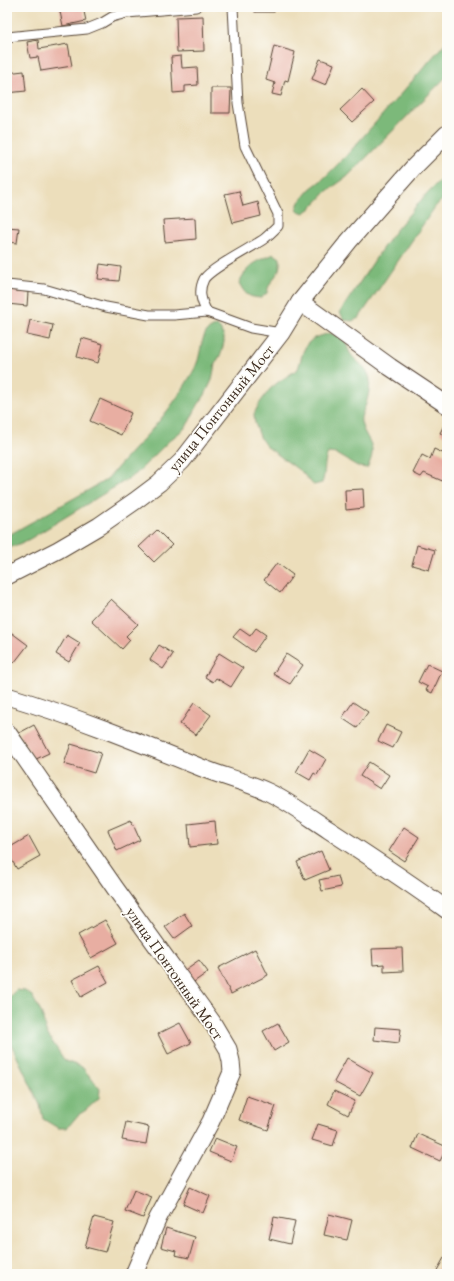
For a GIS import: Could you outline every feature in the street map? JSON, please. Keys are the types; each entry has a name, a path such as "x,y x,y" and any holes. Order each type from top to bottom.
{"street":[{"name":"улица Понтонный Мост","path":"7,576 58,550 99,526 135,502 159,483 182,461 281,333 300,302 349,241 413,168 447,134"},
{"path":"300,302 390,367 447,405"},
{"path":"7,696 98,726 208,771 268,792 354,846 413,885 447,910"},
{"name":"улица Понтонный Мост","path":"7,732 115,888 212,1022 228,1049 231,1061 232,1072 211,1121 158,1218 134,1274"}],"lane":[{"path":"7,37 87,29 112,17 127,13 196,7"},
{"path":"206,312 200,293 204,279 214,270 265,238 278,226 278,214 245,146 238,103 233,7"},
{"path":"7,285 44,289 106,307 149,315 174,315 206,312 251,328 281,333"}],"green space":[{"path":"447,41 447,76 347,177 327,191 311,208 304,213 296,210 299,202 310,189 323,179 346,156"},
{"path":"447,173 447,195 435,207 359,318 352,321 344,320 340,312 384,246 428,192"},
{"path":"274,254 280,258 280,264 277,273 270,283 267,293 261,298 252,297 243,290 239,283 242,277 253,264"},
{"path":"217,326 224,337 221,354 215,364 212,380 205,395 184,429 170,440 136,474 28,540 7,549 7,536 108,478 170,408 196,366 202,341 207,331"},
{"path":"330,333 344,339 350,353 369,375 369,392 361,422 372,448 372,453 371,460 367,468 359,467 337,454 328,453 322,483 314,485 303,473 266,446 261,439 255,423 254,414 270,389 298,369 307,344 314,338"},
{"path":"16,990 25,991 32,996 42,1014 46,1032 65,1061 82,1067 100,1089 99,1098 78,1115 67,1128 58,1128 43,1119 40,1105 10,1042 11,1031 7,1005 9,997"}],"building":[{"path":"59,7 83,7 86,21 63,26"},
{"path":"255,7 274,7 274,12 255,12"},
{"path":"203,16 204,51 177,52 176,17"},
{"path":"38,40 39,49 68,44 72,66 41,71 38,57 30,58 27,42"},
{"path":"274,46 295,52 288,81 285,80 281,96 272,94 275,83 266,80"},
{"path":"181,56 182,68 197,67 198,85 185,86 185,92 173,93 171,57"},
{"path":"320,59 334,64 326,85 312,79"},
{"path":"24,71 26,91 7,93 7,73"},
{"path":"211,88 231,88 230,113 211,113"},
{"path":"362,89 374,102 352,122 340,110"},
{"path":"239,191 243,206 258,202 261,216 233,223 225,194"},
{"path":"195,218 196,239 165,242 163,220"},
{"path":"7,227 19,228 17,243 7,242"},
{"path":"100,264 121,267 119,281 98,279"},
{"path":"7,290 28,292 27,306 7,304"},
{"path":"30,320 53,325 50,340 27,335"},
{"path":"82,338 103,344 98,363 77,357"},
{"path":"100,399 131,413 121,435 90,421"},
{"path":"447,419 447,437 440,433"},
{"path":"434,449 447,455 447,483 424,473 421,477 413,473 422,455 430,459"},
{"path":"363,489 364,508 346,510 345,490"},
{"path":"157,530 172,545 154,562 139,547"},
{"path":"417,545 435,550 429,570 412,565"},
{"path":"277,563 293,575 280,593 264,580"},
{"path":"111,599 138,624 126,636 130,640 122,649 91,620"},
{"path":"256,628 266,635 254,652 233,637 240,629 250,636"},
{"path":"8,630 28,645 14,663 7,658"},
{"path":"67,635 80,643 69,662 56,654"},
{"path":"159,645 173,654 163,669 150,660"},
{"path":"219,653 243,668 231,687 216,678 213,682 205,677"},
{"path":"286,654 303,665 290,684 273,674"},
{"path":"427,664 442,671 432,693 426,690 428,687 418,682"},
{"path":"353,702 368,712 357,728 342,718"},
{"path":"194,703 211,715 196,735 180,724"},
{"path":"34,725 49,753 34,760 19,733"},
{"path":"386,725 401,732 393,748 378,741"},
{"path":"71,744 101,753 94,773 64,764"},
{"path":"309,749 326,759 317,775 314,773 310,780 296,772"},
{"path":"369,762 389,775 380,789 360,776"},
{"path":"131,820 140,840 117,851 108,830"},
{"path":"215,821 217,844 190,847 188,824"},
{"path":"404,827 419,837 404,861 389,851"},
{"path":"29,836 40,856 17,869 7,852 7,849"},
{"path":"321,851 329,870 305,880 297,862"},
{"path":"338,876 341,887 322,891 319,880"},
{"path":"184,913 192,926 174,939 165,927"},
{"path":"105,920 118,943 91,958 78,935"},
{"path":"402,948 403,971 384,972 384,964 373,965 372,949"},
{"path":"255,949 268,975 231,994 218,968"},
{"path":"199,960 208,972 191,984 182,972"},
{"path":"99,966 108,982 81,997 72,980"},
{"path":"180,1023 191,1043 168,1054 158,1034"},
{"path":"278,1023 289,1042 274,1051 263,1031"},
{"path":"375,1027 401,1029 399,1043 374,1040"},
{"path":"347,1058 373,1073 360,1096 334,1082"},
{"path":"334,1091 355,1101 348,1115 328,1104"},
{"path":"247,1096 276,1106 268,1130 239,1120"},
{"path":"126,1122 149,1127 146,1144 122,1140"},
{"path":"318,1124 338,1130 333,1146 312,1140"},
{"path":"418,1134 447,1147 440,1161 412,1148"},
{"path":"215,1138 237,1147 231,1161 209,1152"},
{"path":"190,1187 210,1196 203,1213 183,1204"},
{"path":"134,1190 152,1197 143,1218 125,1211"},
{"path":"329,1214 352,1220 347,1240 324,1235"},
{"path":"94,1217 114,1222 105,1252 85,1247"},
{"path":"274,1217 295,1221 290,1244 269,1239"},
{"path":"166,1228 195,1237 189,1258 175,1255 176,1251 161,1247"},
{"path":"445,1256 447,1257 447,1274 435,1274"}]}
